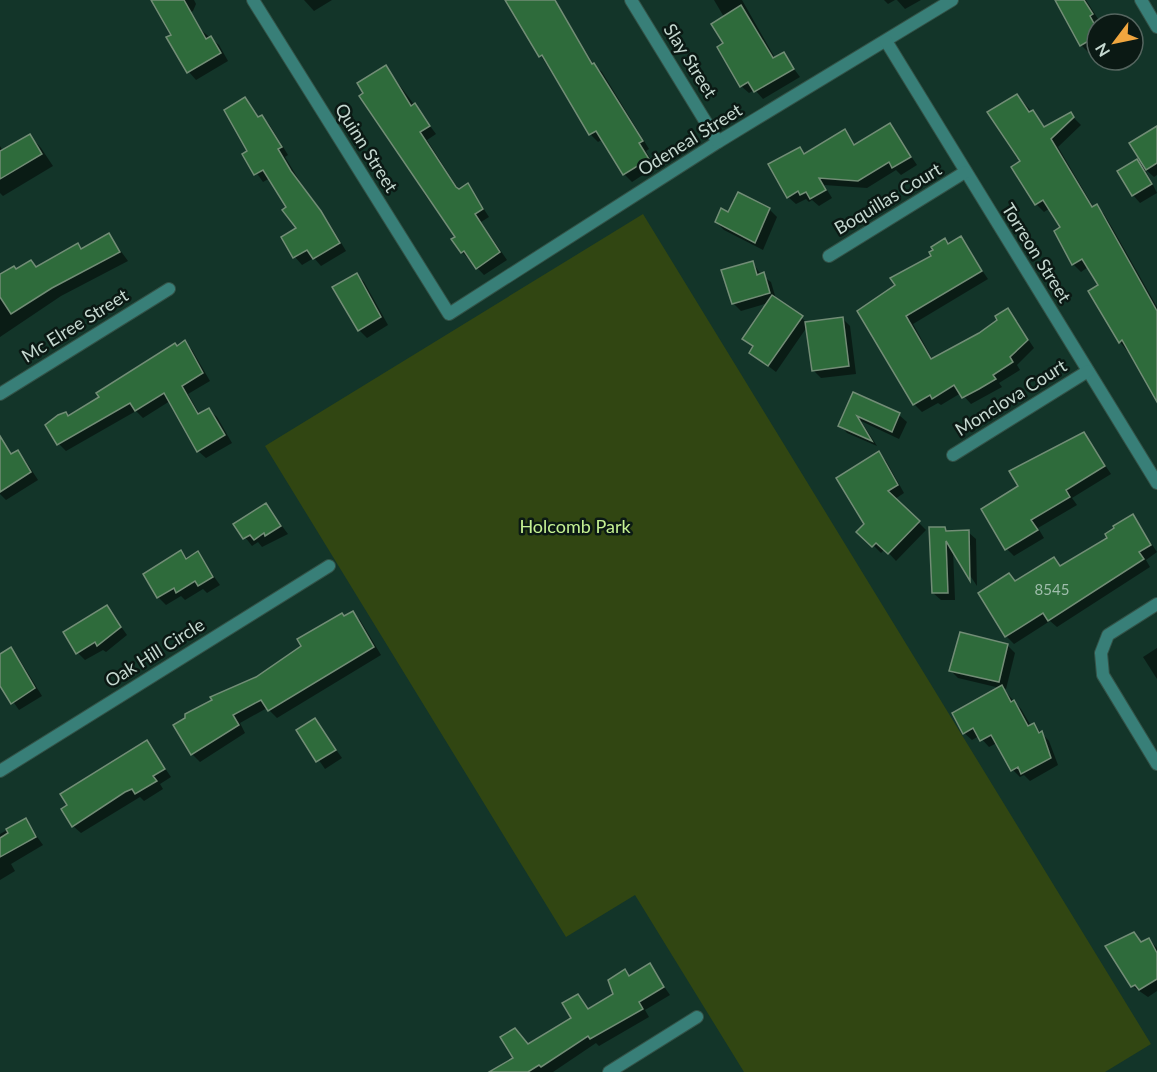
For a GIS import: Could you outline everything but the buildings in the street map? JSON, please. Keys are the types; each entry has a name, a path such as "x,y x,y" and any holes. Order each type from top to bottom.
{"street":[{"name":"Quinn Street","path":"253,0 449,314"},
{"name":"Slay Street","path":"631,0 718,142"},
{"name":"Odeneal Street","path":"449,314 718,142 952,0"},
{"path":"1141,0 1157,27"},
{"name":"Torreon Street","path":"886,41 1157,483"},
{"name":"Boquillas Court","path":"829,256 965,172"},
{"name":"Mc Elree Street","path":"0,394 169,289"},
{"name":"Monclova Court","path":"953,455 1088,371"},
{"name":"Oak Hill Circle","path":"0,771 329,566"},
{"path":"1157,604 1108,635 1101,653 1103,675 1157,764"},
{"path":"609,1072 698,1017"}],"green space":[{"name":"Holcomb Park","path":"643,214 1151,1044 1105,1072 744,1072 635,895 566,937 265,446"}]}
